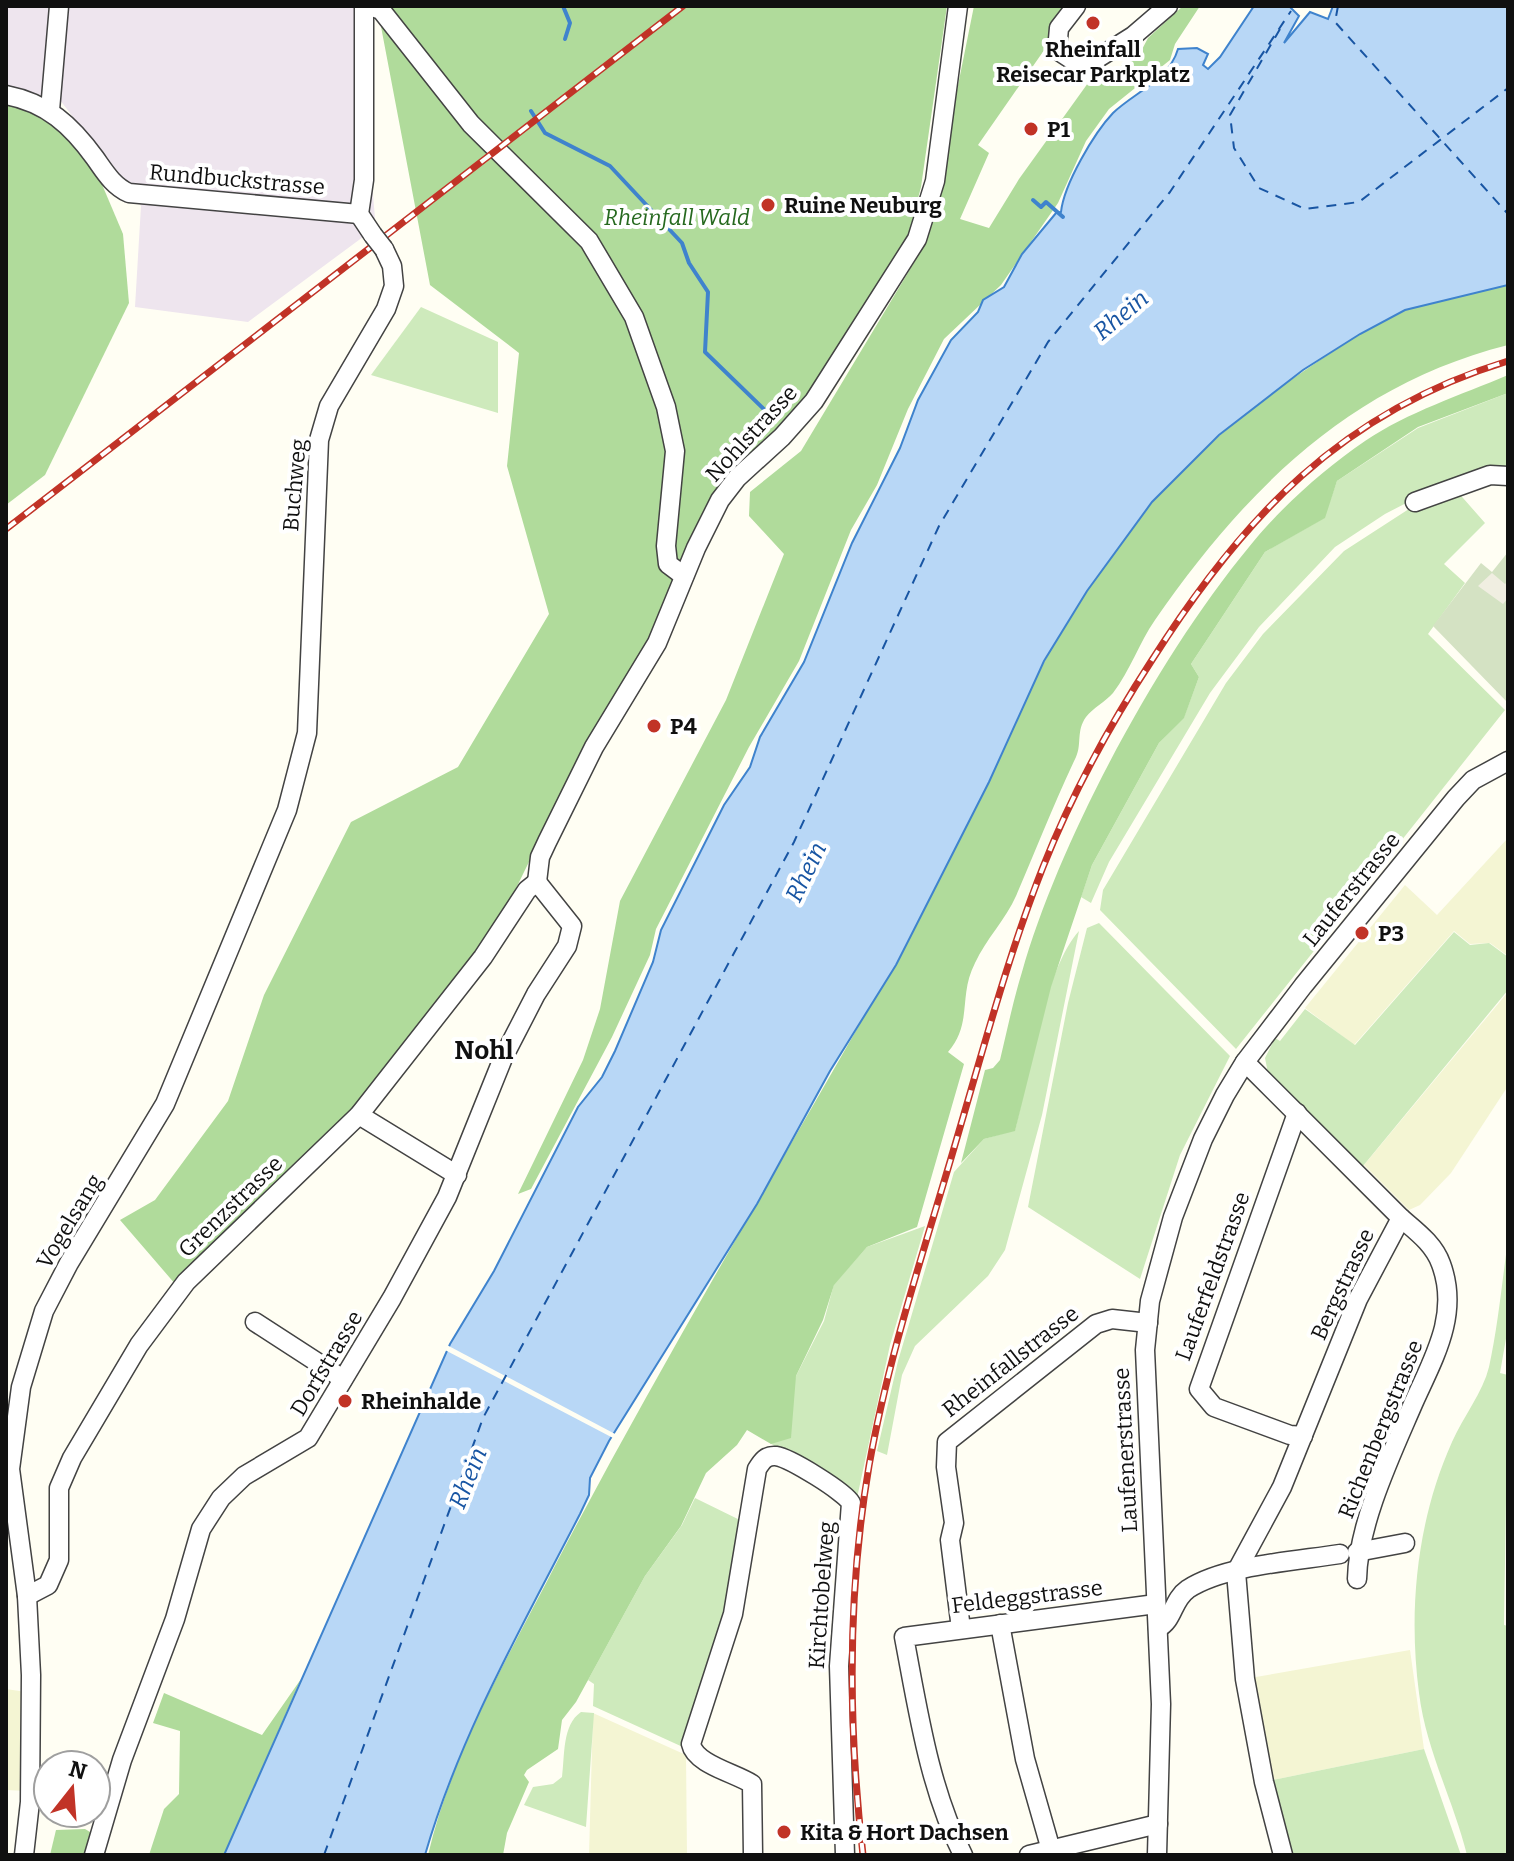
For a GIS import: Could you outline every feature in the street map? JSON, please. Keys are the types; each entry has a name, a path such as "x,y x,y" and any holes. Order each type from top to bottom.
{"street":[{"path":"50,110 59,6"},
{"path":"359,214 364,165 367,6 381,10 471,124 589,241 634,317 666,407 675,451 666,546 668,564 684,576"},
{"name":"Nohlstrasse","path":"537,882 540,857 558,818 594,747 657,643 720,500 737,478 782,437 814,401 917,239 935,181 958,6"},
{"path":"1076,6 1059,28 1057,50 1080,65 1102,59 1168,6"},
{"name":"Rundbuckstrasse","path":"6,95 50,110 72,129 113,183 129,193 359,214"},
{"name":"Buchweg","path":"254,891 287,810 307,733 319,440 329,406 386,309 394,286 392,266 359,214"},
{"path":"1415,502 1490,475 1508,476"},
{"name":"Lauferstrasse","path":"1245,1062 1456,798 1473,780 1508,761"},
{"name":"Grenzstrasse","path":"27,1596 48,1585 59,1560 56,1501 64,1473 139,1345 186,1282 359,1115 483,957 527,890 537,882"},
{"name":"Dorfstrasse","path":"94,1855 122,1760 175,1619 201,1529 221,1498 244,1476 308,1438 392,1298 457,1175 509,1047 572,933 565,915 537,882"},
{"name":"Vogelsang","path":"24,1855 30,1773 27,1596 10,1469 21,1387 44,1311 69,1263 165,1104 254,891"},
{"name":"Bergstrasse","path":"1236,1572 1282,1487 1358,1299 1401,1218 1245,1062"},
{"name":"Laufenerstrasse","path":"1157,1855 1161,1704 1145,1366 1150,1301 1188,1173 1245,1062"},
{"name":"Lauferfeldstrasse","path":"1297,1113 1199,1389 1214,1407 1290,1435 1303,1436"},
{"path":"359,1115 457,1175"},
{"name":"Richenbergstrasse","path":"1357,1579 1349,1553 1439,1350 1446,1320 1447,1288 1441,1263 1430,1244 1401,1218"},
{"name":"Rheinfallstrasse","path":"961,1629 950,1540 954,1523 945,1454 947,1442 1096,1324 1112,1319 1148,1323"},
{"path":"255,1322 343,1379"},
{"name":"Kirchtobelweg","path":"753,1855 752,1784 692,1751 692,1738 733,1614 757,1469 766,1458 779,1456 843,1494 851,1507 839,1666 845,1855"},
{"path":"1158,1628 1167,1622 1175,1602 1186,1591 1236,1572 1405,1543"},
{"path":"1236,1572 1245,1679 1264,1782 1283,1855"},
{"name":"Feldeggstrasse","path":"963,1855 952,1833 933,1775 904,1637 1156,1604"},
{"path":"1000,1624 1025,1759 1051,1850"},
{"path":"1029,1855 1158,1824"}],"shaded area":[{"path":"6,6 357,6 375,218 363,237 248,322 135,307 141,206 60,100 6,86"},
{"path":"1492,573 1505,584 1508,581 1508,598 1503,604 1478,586"}],"green space":[{"name":"Rheinfall Wald","path":"388,6 947,6 921,187 906,244 795,414 726,477 707,504 650,646 591,735 503,915 371,1090 319,1149 176,1285 120,1220 155,1200 228,1101 264,995 351,822 458,767 549,614 507,466 519,353 430,285 379,16"},
{"path":"974,6 1066,6 1050,24 1047,46 978,145 989,153 960,219 989,228 1019,179 1088,83 1138,57 1148,38 1183,6 1200,6 1175,44 1170,60 1109,109 1086,141 1058,203 1001,285 944,339 908,409 877,485 851,530 799,661 749,747 656,929 650,955 612,1037 531,1189 518,1194 583,1060 600,1009 620,901 726,700 784,554 749,516 750,492 801,451 918,256 930,224"},
{"path":"6,99 51,115 98,175 123,234 129,303 45,475 6,505"},
{"path":"1508,285 1508,345 1451,363 1399,386 1351,415 1306,448 1226,527 1155,620 1113,693 1086,717 1081,727 1076,757 1016,896 970,975 963,1020 956,1041 948,1052 964,1064 917,1227 867,1247 834,1285 823,1320 796,1376 791,1438 771,1444 747,1430 737,1445 706,1473 681,1526 645,1576 576,1702 562,1720 558,1749 524,1775 529,1782 507,1833 503,1855 428,1855 452,1777 484,1703 559,1558 687,1324 908,939 1047,657 1078,602 1113,550 1153,501 1196,457 1242,417 1317,362 1395,314 1441,299"},
{"path":"421,307 498,342 498,413 371,375"},
{"path":"1508,375 1508,393 1418,427 1337,481 1325,518 1265,552 1191,664 1199,677 1184,718 1159,743 1092,865 1051,987 1015,1131 984,1139 961,1163 985,1070 993,1068 1000,1060 1022,972 1061,864 1116,749 1181,640 1215,590 1275,518 1349,452 1399,421"},
{"path":"1508,393 1508,470 1441,485 1385,514 1335,547 1259,627 1210,693 1109,862 1091,903 1081,897 1092,865 1159,743 1184,717 1199,677 1191,664 1265,552 1324,518 1337,481 1418,428"},
{"path":"1456,490 1485,523 1444,564 1465,583 1428,634 1505,710 1236,1049 1100,910 1103,890 1226,683 1263,634 1344,551 1412,507"},
{"path":"1508,552 1508,703 1433,626 1481,563 1492,572"},
{"path":"1508,838 1508,956 1490,943 1470,944 1454,931 1354,1045 1305,1008 1405,885 1437,915"},
{"path":"1099,923 1230,1056 1180,1155 1140,1279 1028,1207 1068,1003 1087,928"},
{"path":"1079,931 1042,1115 1005,1250 988,1276 915,1346 902,1375 887,1455 877,1451 898,1361 954,1172 984,1139 1015,1130 1047,997 1056,971"},
{"path":"1454,932 1470,945 1489,943 1508,957 1508,990 1363,1166 1268,1073 1265,1058 1275,1038 1280,1041 1305,1009 1355,1045"},
{"path":"1508,992 1508,1086 1451,1173 1420,1205 1409,1210 1364,1165"},
{"path":"925,1226 890,1345 857,1498 770,1443 796,1376 824,1321 834,1284 867,1247"},
{"path":"1508,1240 1508,1327 1500,1373 1508,1375 1504,1625 1508,1626 1508,1855 1467,1855 1422,1714 1416,1661 1415,1597 1423,1534 1440,1472 1489,1367"},
{"path":"695,1498 746,1523 731,1613 685,1748 593,1706 594,1684 588,1680 645,1576 682,1525"},
{"path":"1410,1650 1424,1749 1268,1781 1250,1678"},
{"path":"301,1679 224,1855 149,1855 164,1809 179,1794 180,1731 153,1723 164,1693 262,1735"},
{"path":"6,1689 26,1692 27,1791 6,1790"},
{"path":"581,1712 594,1713 586,1827 524,1805 533,1787 553,1784 562,1777 567,1732"},
{"path":"593,1713 686,1755 687,1855 589,1855"},
{"path":"1424,1749 1461,1855 1288,1855 1268,1781"},
{"path":"85,1829 95,1835 89,1855 50,1855 56,1830"}],"water":[{"name":"Rhein","path":"1254,6 1289,6 1299,16 1284,43 1310,12 1328,19 1333,6 1508,6 1508,285 1405,310 1303,370 1219,435 1152,502 1087,591 1044,661 989,782 896,965 830,1071 757,1204 609,1441 590,1478 589,1495 580,1514 474,1723 439,1810 425,1855 224,1855 450,1344 494,1271 578,1107 602,1077 615,1051 653,962 661,930 724,805 750,767 760,737 804,662 852,543 900,448 918,400 951,340 978,312 983,300 1004,287 1022,254 1056,213 1061,212 1081,160 1113,113 1159,77 1174,60 1178,49 1197,48 1208,54 1203,65 1208,69 1220,57"}],"pier":[{"path":"445,1344 617,1435 615,1439 443,1349"}],"waterway":[{"path":"563,6 570,23 565,39"},
{"path":"531,111 545,133 610,166 682,243 689,263 708,292 705,352 774,419"},
{"path":"1033,200 1041,207 1046,202 1063,217"}],"ferry route":[{"path":"1338,6 1335,22 1508,214"},
{"path":"324,1855 483,1418 794,842 939,526 1048,342 1170,192 1291,11"},
{"path":"1280,29 1230,115 1234,148 1259,188 1305,209 1359,202 1508,88"}],"railway":[{"path":"6,529 683,6"},
{"path":"863,1855 855,1758 853,1611 862,1514 877,1423 898,1339 988,1031 1019,932 1054,840 1092,761 1136,685 1187,608 1261,516 1302,476 1346,440 1395,409 1448,383 1508,361"}],"place":[{"name":"Rheinfall Reisecar Parkplatz","path":"1093,23"},
{"name":"P1","path":"1031,129"},
{"name":"Ruine Neuburg","path":"768,205"},
{"name":"P4","path":"654,726"},
{"name":"P3","path":"1362,933"},
{"name":"Rheinhalde","path":"345,1401"},
{"name":"Kita & Hort Dachsen","path":"784,1832"}],"district":[{"name":"Nohl","path":"484,1050"}]}
